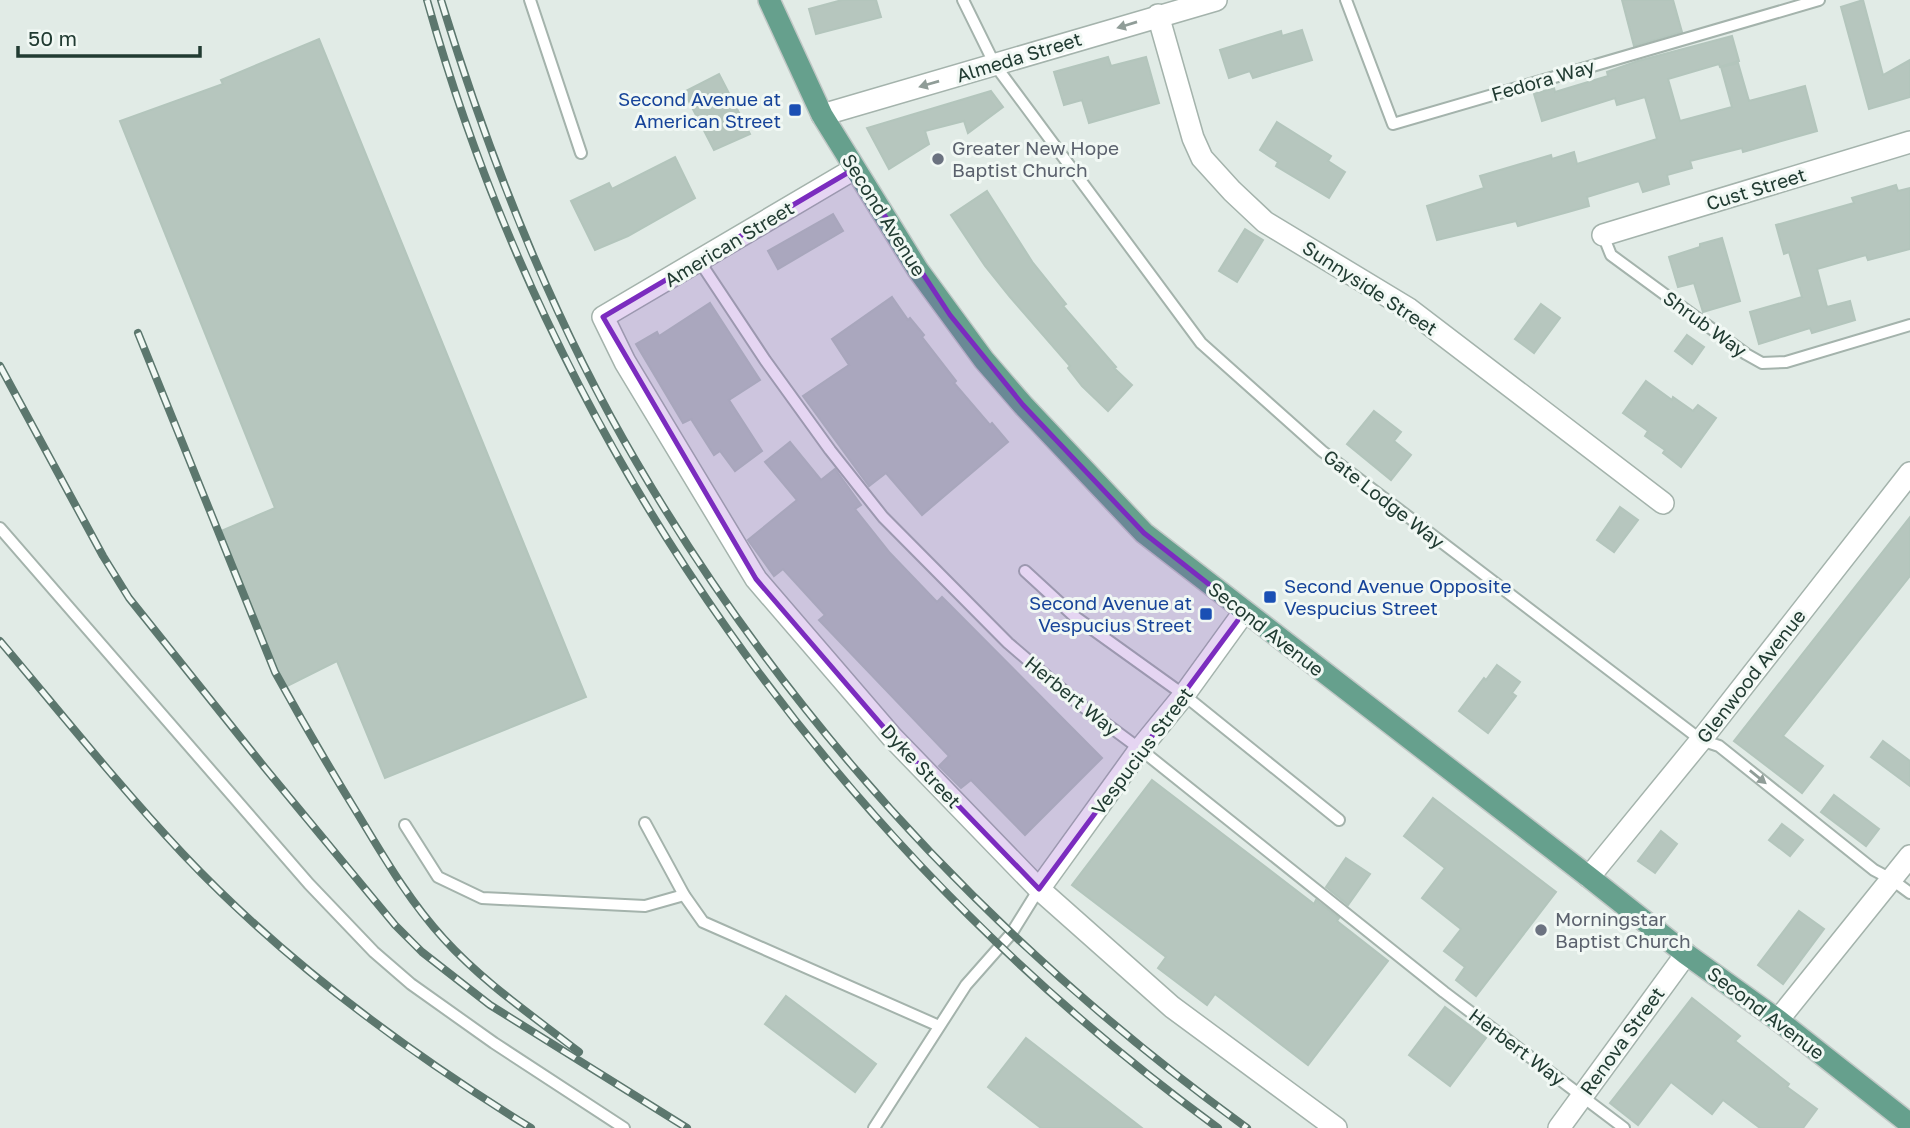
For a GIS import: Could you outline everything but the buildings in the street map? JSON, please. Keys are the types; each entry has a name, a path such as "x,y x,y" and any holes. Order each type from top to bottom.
{"main road":[{"name":"Second Avenue","path":"769,0 822,115 942,304 1023,405 1144,533 1686,954 1778,1020 1910,1124"}],"street":[{"name":"Almeda Street","path":"822,115 1216,0"},
{"name":"Sunnyside Street","path":"1158,15 1193,138 1202,158 1232,191 1265,222 1409,309 1663,503"},
{"name":"Cust Street","path":"1603,235 1910,142"},
{"name":"American Street","path":"603,317 854,169"},
{"name":"Dyke Street","path":"603,317 625,362 756,579 892,737 1039,889 1172,1007 1336,1128"},
{"name":"Glenwood Avenue","path":"1589,877 1701,740 1910,473"},
{"name":"Vespucius Street","path":"1039,889 1244,612"},
{"path":"1778,1020 1910,856"},
{"name":"Renova Street","path":"1559,1128 1686,954"}],"lane":[{"path":"530,0 581,153"},
{"name":"Gate Lodge Way","path":"963,0 995,65 1201,343 1322,451 1701,740 1719,746 1874,870 1910,893"},
{"name":"Fedora Way","path":"1346,0 1393,124 1819,0"},
{"name":"Shrub Way","path":"1603,235 1611,255 1762,363 1786,362 1910,325"},
{"name":"Herbert Way","path":"700,262 771,369 883,517 942,580 1008,643 1078,704 1140,750 1444,992 1624,1128"},
{"path":"0,528 309,884 374,953 411,984 494,1043 624,1128"},
{"path":"1026,571 1074,616 1184,695 1339,820"},
{"path":"645,823 684,895 703,922 939,1026"},
{"path":"405,825 438,877 482,898 645,906 684,895"},
{"path":"874,1128 966,985 1011,934 1039,889"}],"highlighted area":[{"path":"854,169 950,315 1023,405 1144,533 1244,612 1039,889 892,737 756,579 603,317"}],"railway":[{"path":"427,0 482,167 551,328 633,483 728,630 835,769 952,899 1080,1019 1218,1128"},
{"path":"441,0 502,179 577,352 637,463 698,560 763,653 833,742 907,827 986,908 1069,985 1156,1059 1247,1128"},
{"path":"138,333 275,672 378,848 420,910 459,955 579,1052"},
{"path":"0,366 103,556 129,598 395,925 422,952 490,1005 687,1128"},
{"path":"0,641 159,828 262,931 393,1036 531,1128"}],"place":[{"name":"Second Avenue at American Street","path":"795,110"},
{"name":"Greater New Hope Baptist Church","path":"938,159"},
{"name":"Second Avenue Opposite Vespucius Street","path":"1270,597"},
{"name":"Second Avenue at Vespucius Street","path":"1206,614"},
{"name":"Morningstar Baptist Church","path":"1541,930"}]}
